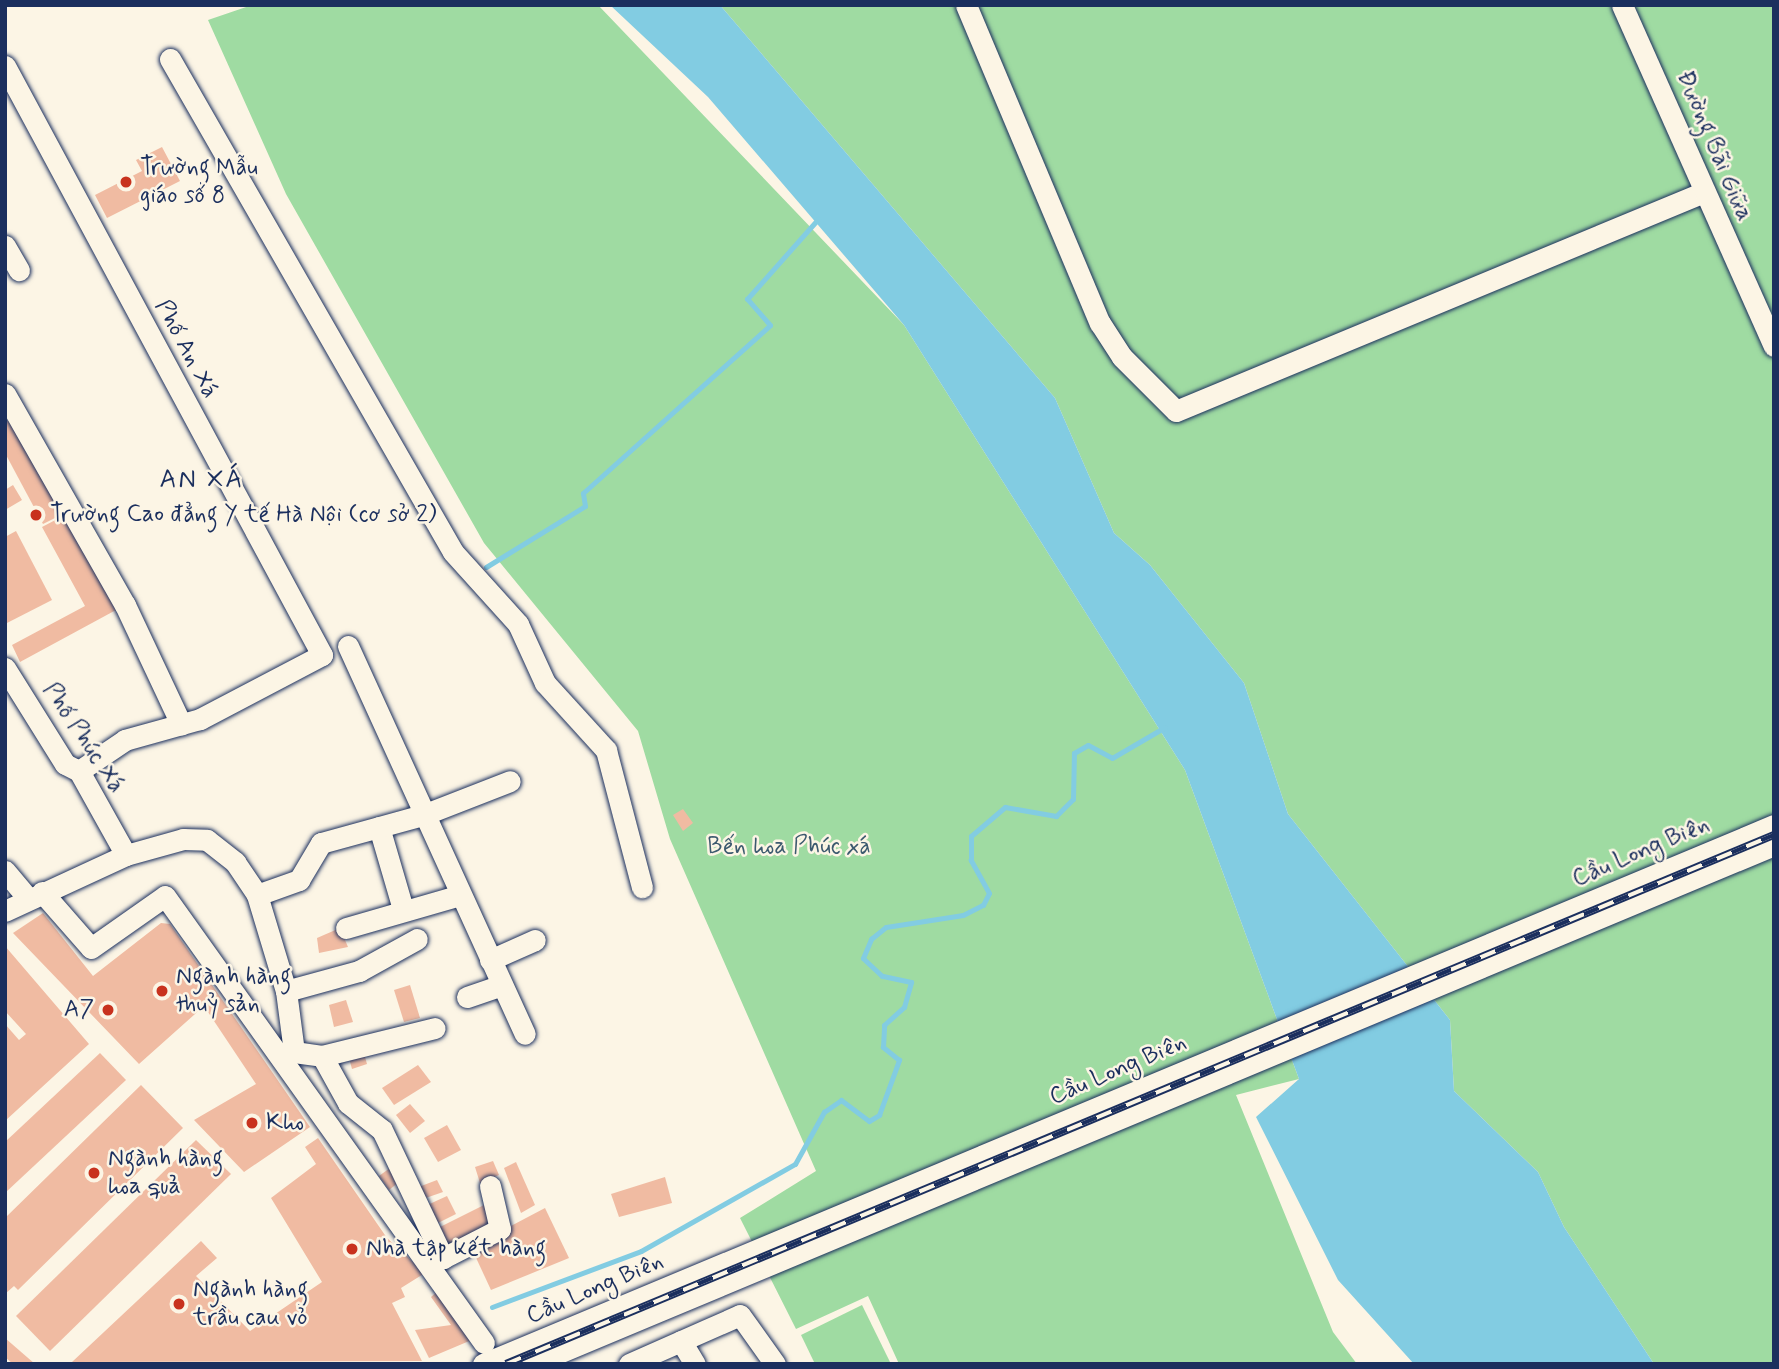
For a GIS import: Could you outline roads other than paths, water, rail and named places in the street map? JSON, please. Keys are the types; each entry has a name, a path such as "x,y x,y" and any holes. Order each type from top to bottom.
{"street":[{"path":"966,5 1100,323 1122,357 1176,411 1704,192"},
{"name":"Đường Bãi Giữa","path":"1622,5 1774,346"},
{"path":"170,59 453,552 518,624 545,683 606,750 642,887"},
{"name":"Phố An Xá","path":"5,66 322,655 181,724"},
{"path":"5,246 19,270"},
{"path":"5,394 125,605 181,724 125,740 79,771"},
{"path":"348,646 525,1034"},
{"name":"Phố Phúc Xá","path":"5,668 65,764 79,771 126,855"},
{"path":"257,895 299,880 321,843 423,815 510,781"},
{"name":"Cầu Long Biên","path":"483,1353 1774,825"},
{"path":"379,827 403,909"},
{"path":"5,911 126,855 183,839 207,840 234,862 257,895 286,991 294,1052 322,1056 435,1028"},
{"name":"Cầu Long Biên","path":"532,1364 1774,845"},
{"path":"5,871 35,895 91,948 165,896 483,1353"},
{"path":"346,928 460,894"},
{"path":"286,991 359,971 417,939"},
{"path":"490,960 536,940"},
{"path":"467,997 502,985"},
{"path":"322,1056 348,1103 382,1130 443,1258 500,1229 489,1186"},
{"path":"629,1364 740,1315 775,1364"},
{"path":"681,1341 695,1364"}],"water":[{"path":"610,5 720,5 1055,398 1114,533 1150,565 1244,683 1288,814 1450,1020 1454,1091 1538,1172 1564,1227 1654,1364 1414,1364 1338,1280 1256,1117 1299,1079 1185,770 904,325 708,97"}],"waterway":[{"path":"486,567 585,506 583,493 770,325 747,299 818,219"},
{"path":"492,1307 641,1251 795,1164 824,1112 841,1100 869,1121 879,1115 899,1060 883,1047 884,1025 904,1007 911,982 882,976 863,958 871,939 886,927 963,915 983,905 989,893 971,860 971,836 1005,807 1056,816 1073,799 1074,753 1088,745 1112,758 1165,727"}],"railway":[{"path":"506,1364 1774,835"}],"place":[{"name":"Trường Mẫu giáo số 8","path":"126,182"},
{"name":"Trường Cao đẳng Y tế Hà Nội (cơ sở 2)","path":"36,515"},
{"name":"Ngành hàng thuỷ sản","path":"162,991"},
{"name":"A7","path":"108,1010"},
{"name":"Kho","path":"252,1123"},
{"name":"Ngành hàng hoa quả","path":"94,1173"},
{"name":"Nhà tập kết hàng","path":"352,1249"},
{"name":"Ngành hàng trầu cau vỏ","path":"179,1304"}],"district":[{"name":"AN XÁ","path":"202,481"}],"park label":[{"name":"Bến hoa Phúc xá","path":"789,847"}]}
